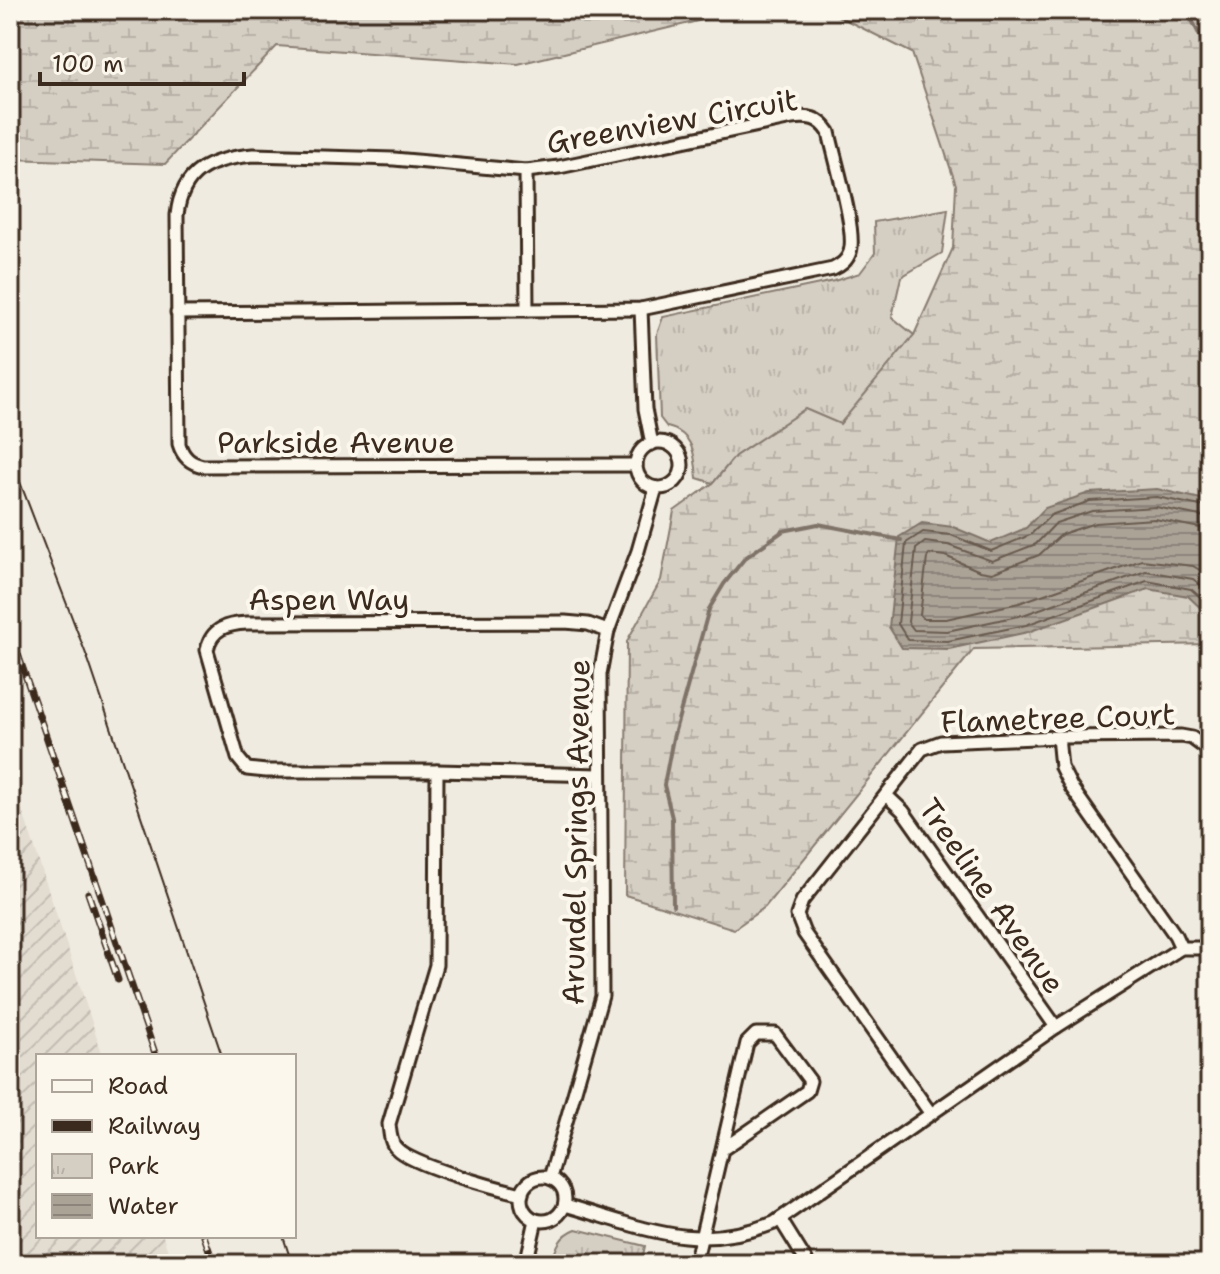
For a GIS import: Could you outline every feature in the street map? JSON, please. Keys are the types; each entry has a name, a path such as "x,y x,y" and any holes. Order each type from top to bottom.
{"street":[{"name":"Greenview Circuit","path":"812,117 829,132 851,232 850,252 846,260 833,269 641,309 177,313 179,200 192,177 216,161 253,155 343,157 526,171 559,167 792,118 812,117"},
{"path":"526,171 527,310"},
{"path":"641,309 645,409 652,444"},
{"name":"Parkside Avenue","path":"177,313 179,444 181,452 194,464 636,465"},
{"path":"659,443 673,448 681,460 676,481 656,488 641,480 636,465 640,452 659,443"},
{"name":"Arundel Springs Avenue","path":"550,1178 602,996 600,674 608,631 638,551 656,488"},
{"name":"Aspen Way","path":"600,775 247,769 238,758 208,659 209,641 213,634 230,624 247,623 565,622 588,624 608,631"},
{"name":"Flametree Court","path":"931,1114 804,933 797,915 802,901 922,749 941,742 1181,736 1192,738 1210,751"},
{"path":"1058,737 1061,767 1071,787 1181,948"},
{"path":"437,771 436,965 389,1124 390,1138 395,1148 417,1163 522,1194"},
{"name":"Treeline Avenue","path":"886,795 903,811 1056,1027"},
{"path":"565,1205 651,1231 700,1238 745,1233 780,1219 1056,1027 1181,948 1210,948"},
{"path":"695,1264 747,1043 756,1034 775,1034 810,1081 810,1086 723,1149"},
{"path":"550,1178 564,1192 565,1205 562,1212 551,1220 536,1220 526,1213 522,1194 525,1187 536,1179 550,1178"},
{"path":"780,1219 808,1264"},
{"path":"526,1264 536,1220"}],"shaded area":[{"path":"10,773 102,1054 36,1054 36,1238 164,1238 172,1264 10,1264"}],"green space":[{"path":"10,10 744,10 518,64 277,46 165,164 10,159"},
{"path":"826,10 1210,10 1210,644 974,649 765,907 734,929 625,895 627,641 661,580 674,511 713,483 735,456 914,335 953,248 956,185 912,53"},
{"path":"948,209 942,253 901,277 892,317 914,335 840,424 805,409 735,456 713,483 697,478 687,439 667,427 660,418 657,334 663,317 860,273 875,253 874,222"},
{"path":"576,1229 645,1246 641,1264 552,1264 559,1243"}],"water":[{"path":"1157,489 1210,501 1210,617 1188,596 1148,589 1028,632 949,649 902,648 889,627 899,537 922,523 953,527 991,543 1026,528 1045,508 1089,493"}],"waterway":[{"path":"1187,10 1210,51"},
{"path":"673,906 672,818 664,785 673,738 709,609 724,584 745,558 783,531 818,524 901,540"}],"tram line":[{"path":"10,456 89,662 221,1054"},
{"path":"284,1238 292,1264"}],"railway":[{"path":"10,631 155,1054"},
{"path":"88,893 118,980"},
{"path":"205,1238 214,1264"}]}
